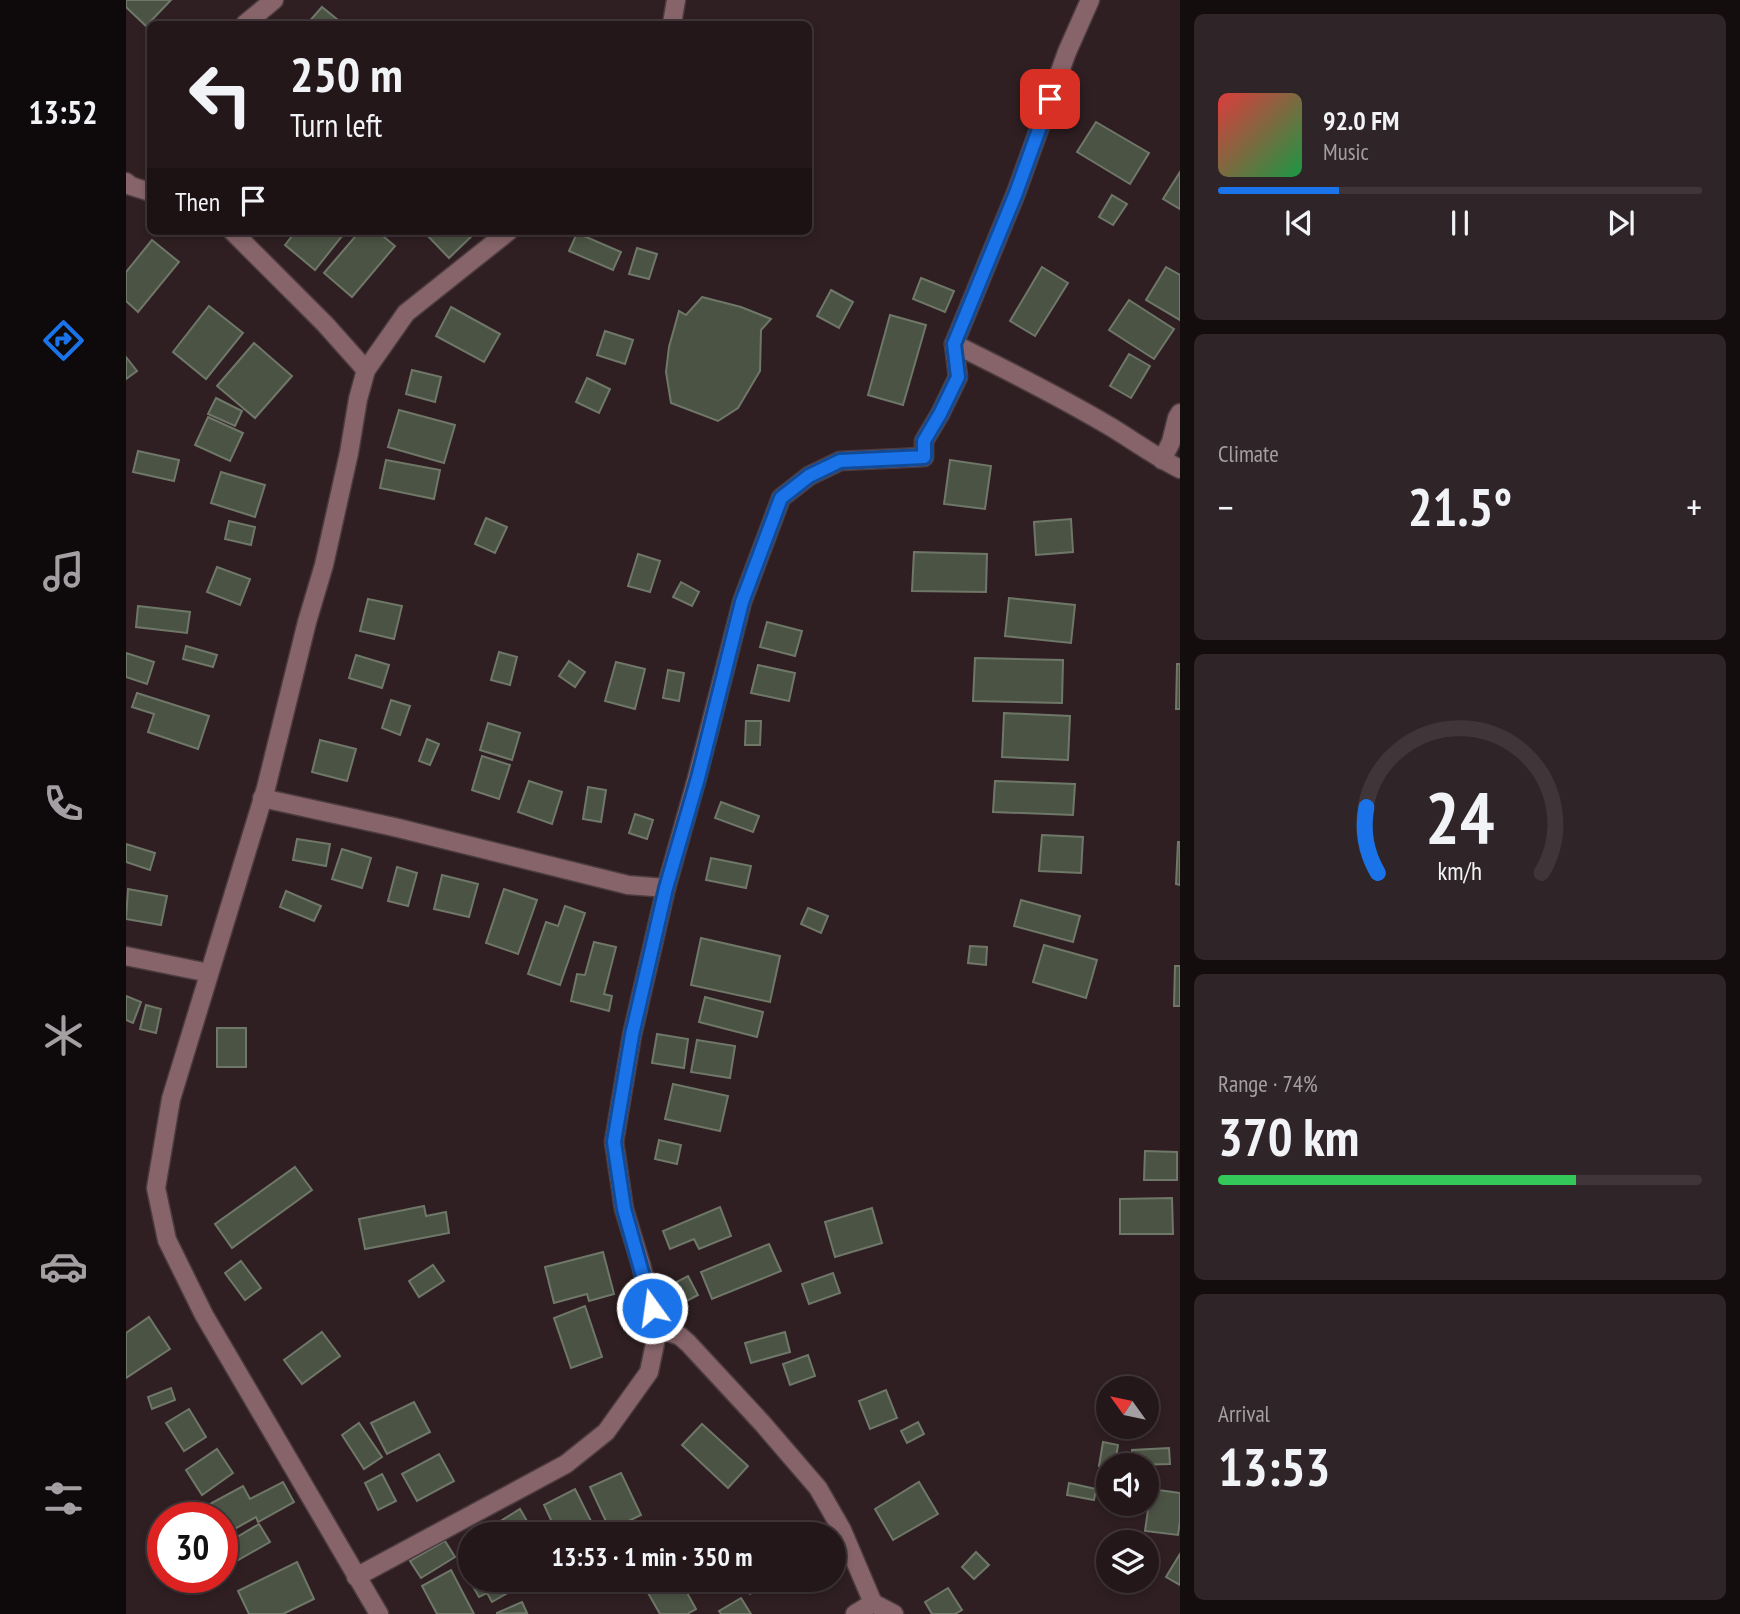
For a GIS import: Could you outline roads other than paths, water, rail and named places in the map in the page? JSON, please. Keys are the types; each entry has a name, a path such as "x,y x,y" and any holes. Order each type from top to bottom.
{"street":[{"path":"249,21 274,0"},
{"path":"672,21 676,0"},
{"path":"356,1577 566,1464 606,1432 649,1371 658,1329 624,1209 614,1142 632,1035 666,888 698,778 742,602 781,498 809,476 840,461 924,457 924,441 958,377 954,344 1016,193 1067,52 1090,0"},
{"path":"126,182 147,191"},
{"path":"236,235 325,324 366,370"},
{"path":"379,1614 204,1315 167,1240 156,1188 171,1099 262,798 324,565 366,370 406,313 504,235"},
{"path":"954,344 1045,390 1180,469"},
{"path":"1162,460 1180,413"},
{"path":"262,798 394,827 628,885 666,888"},
{"path":"126,956 209,973"},
{"path":"658,1329 680,1336 688,1343 818,1488 842,1530 873,1603 894,1614"},
{"path":"855,1614 873,1603"}]}
